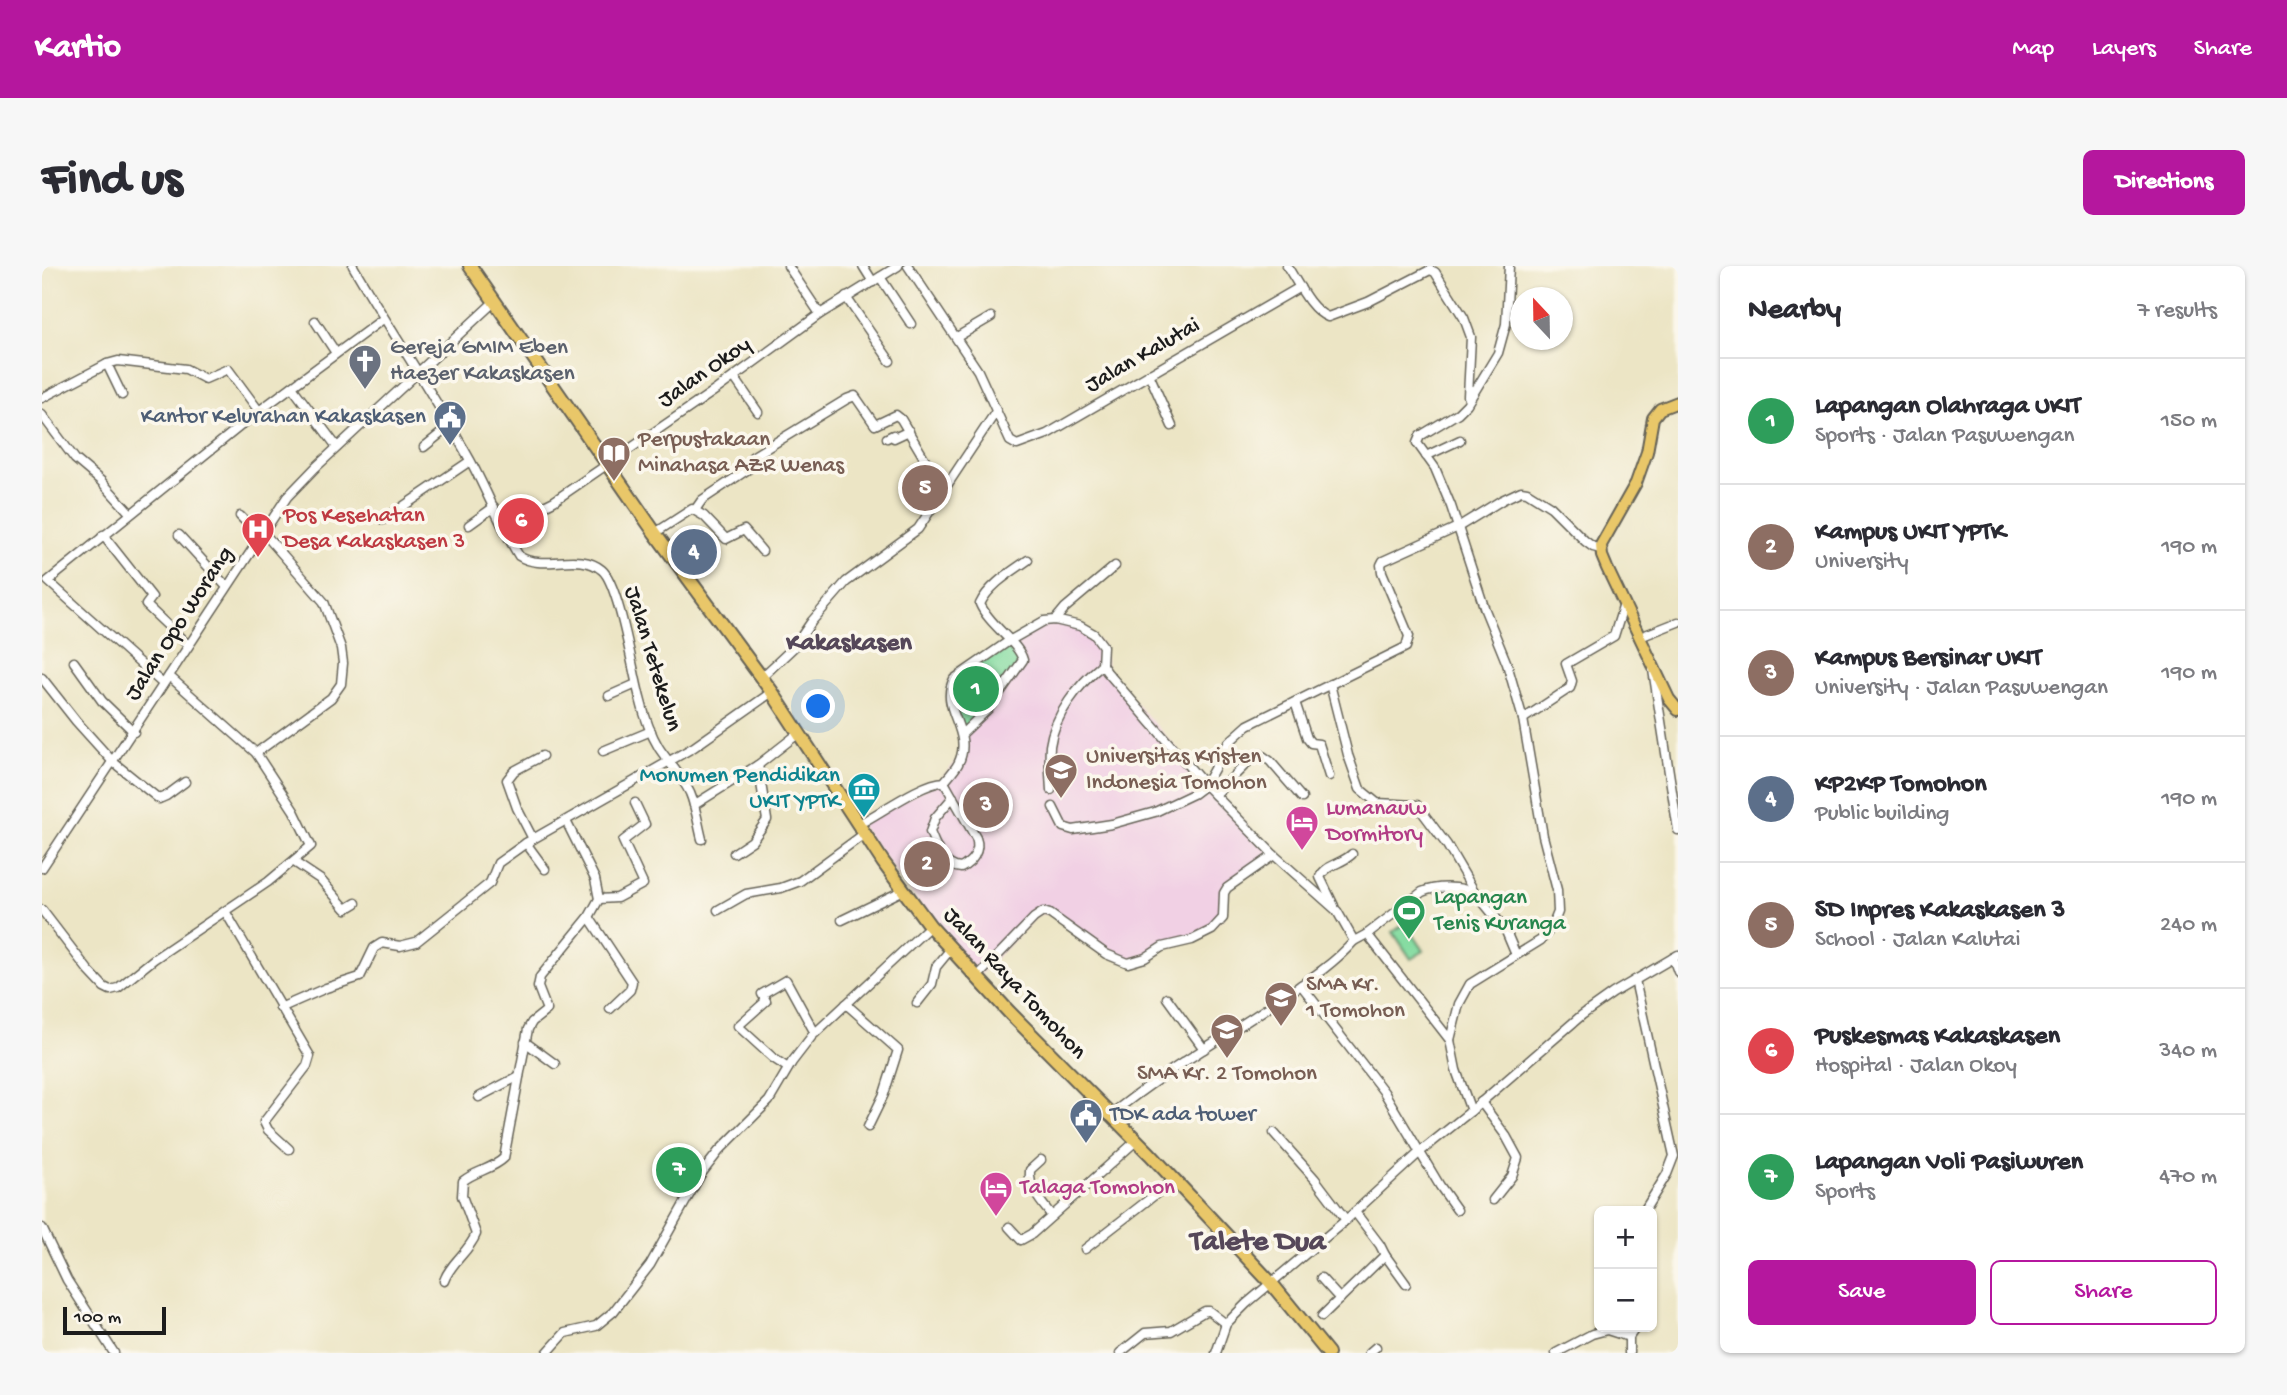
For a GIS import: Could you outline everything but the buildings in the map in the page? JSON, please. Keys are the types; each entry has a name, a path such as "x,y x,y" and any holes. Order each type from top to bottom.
{"highway":[{"name":"Jalan Raya Tomohon","path":"470,266 655,533 772,692 861,829 930,926 976,978 1271,1283 1325,1352"}],"main road":[{"path":"1678,402 1660,409 1653,418 1647,452 1636,482 1604,537 1601,549 1669,699 1678,710"}],"street":[{"name":"Jalan Tetekelun","path":"353,266 450,426 519,556 526,560 584,562 595,565 606,575 616,602 650,731 688,789 702,839"},
{"path":"788,266 820,314"},
{"path":"863,266 911,324"},
{"name":"Jalan Okoy","path":"500,519 527,500 544,506 734,377 820,314 898,266"},
{"name":"Jalan Kalutai","path":"908,266 978,372 1011,443 1022,445 1047,434 1300,287"},
{"path":"1287,266 1320,313 1328,317 1368,302 1430,270 1435,272 1464,318 1471,337 1466,404"},
{"path":"1471,1111 1456,1070 1450,1040 1459,1004 1471,984 1546,936 1558,912 1558,890 1543,836 1524,719 1507,664 1485,611 1440,479 1418,446 1417,440 1458,413 1466,404 1501,345 1506,324 1509,266"},
{"path":"846,297 890,361"},
{"name":"Jalan Opo Worang","path":"42,868 134,732 226,586 294,489 494,302"},
{"path":"957,337 991,317"},
{"path":"163,684 44,583 259,411 383,319"},
{"path":"315,321 336,353"},
{"path":"42,397 107,364 123,361 186,369 205,380 228,369 259,411"},
{"path":"107,364 122,395"},
{"path":"1149,374 1172,426"},
{"path":"734,377 758,412"},
{"path":"292,387 337,447"},
{"path":"655,533 689,510 695,509 702,499 752,466 752,457 853,396 875,425 896,415 909,431 943,491"},
{"path":"761,678 794,647 846,582 918,529 995,413"},
{"path":"42,415 75,459 101,481 130,513"},
{"path":"424,447 450,426"},
{"path":"887,438 893,435 894,438 909,431"},
{"path":"1426,456 1460,440"},
{"path":"383,520 470,461"},
{"path":"1053,807 1063,827 1073,830 1112,824 1154,812 1193,794 1205,785 1229,742 1248,725 1406,647 1409,642 1408,633 1382,572 1383,561 1458,527 1516,492 1527,492 1556,511 1585,541 1601,549"},
{"path":"469,525 494,507"},
{"path":"695,509 723,538 729,538 743,529 762,551"},
{"path":"240,516 262,534 324,602 341,648 343,663 341,684 331,698 256,753"},
{"path":"103,535 152,597 146,605 188,645"},
{"path":"178,535 226,586"},
{"path":"963,733 989,708 1023,660 1019,650 985,614 980,604 1001,580 1028,560"},
{"path":"1055,621 1065,608 1115,566"},
{"path":"1524,719 1570,688 1572,681 1566,664 1614,636 1624,604"},
{"path":"718,910 746,894 781,888 800,881 861,829 913,794 944,782 960,761 963,733 949,700 954,679 1009,641 1044,621 1080,626 1094,634 1103,646 1102,665 1076,692 1055,730 1050,745 1051,790"},
{"path":"1640,637 1678,622"},
{"path":"74,662 102,701 134,732"},
{"path":"1653,664 1678,830"},
{"path":"1102,665 1205,785 1274,855 1337,911"},
{"path":"42,910 88,970 110,990 118,988 163,953 294,862 311,846 290,805 256,753 169,676"},
{"path":"42,678 113,762 159,799 185,782"},
{"path":"609,696 636,684"},
{"path":"1330,684 1348,755 1360,789 1377,803 1417,805 1447,845 1474,891 1505,929 1516,955"},
{"path":"280,1008 359,977 371,951 379,945 387,943 400,946 416,942 490,883 498,863 529,841 694,747 772,692"},
{"path":"1295,702 1307,738 1311,743 1319,744 1329,776"},
{"path":"603,751 650,731"},
{"path":"694,805 758,765 799,733"},
{"path":"1215,795 1252,758 1260,754 1270,761 1302,798"},
{"path":"542,756 514,771 507,780 529,841 545,869"},
{"path":"734,853 752,841 767,820 758,765"},
{"path":"944,782 953,797 978,843 972,859 961,868 947,863 930,832 935,818 953,797"},
{"path":"599,899 610,900 624,895 644,882 623,841 645,824 635,803"},
{"path":"444,1281 476,1234 462,1196 463,1181 504,1158 525,1042 532,1021 547,1010 538,987 540,977 589,917 599,899 595,879 566,821"},
{"path":"1352,854 1323,871 1320,877 1354,941"},
{"path":"976,978 1043,912 1050,914 1106,954 1128,963 1145,958 1162,947 1192,940 1212,930 1223,918 1224,892 1227,888 1274,855"},
{"path":"294,862 320,880 346,909 356,903"},
{"path":"842,920 904,890"},
{"path":"1110,1116 1145,1088 1301,985 1340,956 1354,941 1428,890 1474,891"},
{"path":"225,911 310,1056 307,1066 264,1122 268,1130 289,1149"},
{"path":"589,917 632,982 630,990 610,1009"},
{"path":"547,1353 565,1333 596,1326 619,1305 650,1265 701,1174 719,1151 769,1101 788,1068 815,1033 930,926"},
{"path":"1367,933 1450,1040"},
{"path":"917,1003 932,984 936,967 950,950"},
{"path":"1216,1353 1226,1324 1420,1152 1582,1015 1675,957 1678,972"},
{"path":"788,1068 738,1026 766,1001 762,994 786,980 815,1033"},
{"path":"1635,980 1674,1156 1668,1174 1647,1206"},
{"path":"1301,985 1384,1092 1457,1210"},
{"path":"1167,998 1204,1049"},
{"path":"846,1004 898,1050 884,1094 869,1127"},
{"path":"525,1042 555,1064"},
{"path":"479,1097 519,1076"},
{"path":"1481,1102 1506,1136 1517,1158 1512,1176 1493,1200"},
{"path":"1274,1133 1315,1179 1346,1220"},
{"path":"1009,1227 1018,1238 1024,1239 1136,1141"},
{"path":"1041,1160 1030,1170 1030,1177 1038,1197 1052,1216"},
{"path":"1085,1249 1174,1180"},
{"path":"1354,1212 1406,1284"},
{"path":"42,1228 67,1280 114,1353"},
{"path":"1322,1315 1385,1255"},
{"path":"1321,1278 1340,1298"},
{"path":"1119,1353 1145,1333 1171,1331 1207,1310 1226,1324"},
{"path":"1556,1353 1592,1334 1607,1330 1629,1337"},
{"path":"1629,1353 1629,1337 1632,1332"}],"shaded area":[{"path":"524,506 534,510 540,524 512,539 502,519"},
{"name":"Universitas Kristen Indonesia Tomohon","path":"1044,621 1080,626 1103,646 1107,672 1274,855 1227,888 1223,918 1204,934 1124,962 1050,914 1039,914 976,978 859,824 940,781 961,756 954,679"}],"green space":[{"path":"1009,641 1022,655 1013,676 963,733 949,692 951,686"},
{"name":"Lapangan Tenis Kuranga","path":"1406,923 1424,951 1411,959 1393,932"},
{"path":"676,1157 693,1173 683,1184 667,1167"}],"place":[{"name":"Gereja GMIM Eben Haezer Kakaskasen","path":"365,391"},
{"name":"Kantor Kelurahan Kakaskasen","path":"450,447"},
{"name":"Perpustakaan Minahasa AZR Wenas","path":"614,483"},
{"name":"SD Inpres Kakaskasen 3","path":"925,488"},
{"name":"Puskesmas Kakaskasen","path":"521,521"},
{"name":"KP2KP Tomohon","path":"694,552"},
{"name":"Pos Kesehatan Desa Kakaskasen 3","path":"258,559"},
{"name":"Lapangan Olahraga UKIT","path":"976,689"},
{"name":"Universitas Kristen Indonesia Tomohon","path":"1061,800"},
{"name":"Kampus Bersinar UKIT","path":"986,805"},
{"name":"Monumen Pendidikan UKIT YPTK","path":"864,819"},
{"name":"Lumanauw Dormitory","path":"1302,852"},
{"name":"Kampus UKIT YPTK","path":"927,864"},
{"name":"Lapangan Tenis Kuranga","path":"1409,941"},
{"name":"SMA Kr. 1 Tomohon","path":"1281,1028"},
{"name":"SMA Kr. 2 Tomohon","path":"1227,1060"},
{"name":"TDK ada tower","path":"1086,1145"},
{"name":"Lapangan Voli Pasiwuren","path":"679,1170"},
{"name":"Talaga Tomohon","path":"996,1218"}],"district":[{"name":"Kakaskasen","path":"849,644"},
{"name":"Talete Dua","path":"1258,1243"}]}
